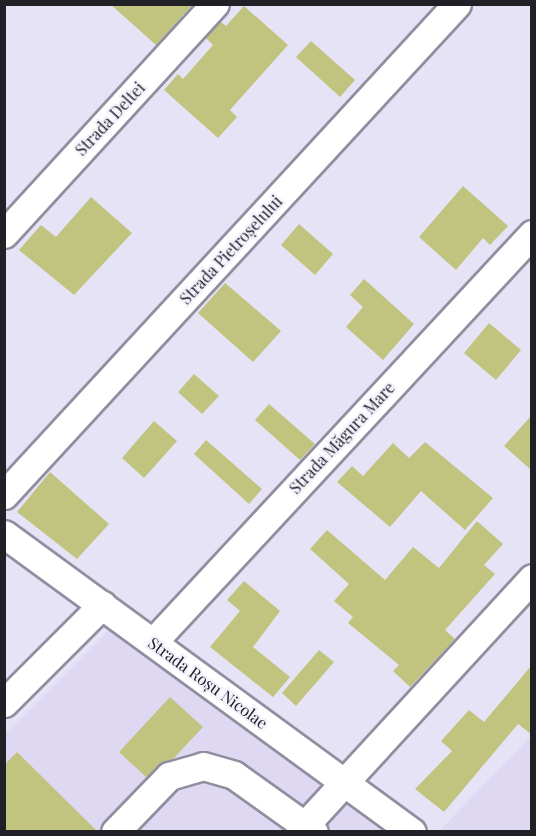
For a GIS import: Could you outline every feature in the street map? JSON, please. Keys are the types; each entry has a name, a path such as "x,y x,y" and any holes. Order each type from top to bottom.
{"street":[{"name":"Strada Deltei","path":"4,234 215,4"},
{"name":"Strada Pietroșelului","path":"4,495 458,4"},
{"name":"Strada Măgura Mare","path":"153,642 531,234"},
{"name":"Strada Roșu Nicolae","path":"4,534 412,831"},
{"path":"115,831 169,776 203,766 234,775 310,828 342,781 531,578"},
{"path":"4,703 102,605"}],"shaded area":[{"path":"110,629 382,831 5,832 5,734"},
{"path":"531,736 531,831 440,831 444,826"}],"building":[{"path":"110,4 193,4 156,45"},
{"path":"244,6 288,45 230,110 237,117 218,138 164,90 178,74 183,79 213,45 206,38 220,21 226,26"},
{"path":"311,41 355,80 340,97 296,57"},
{"path":"463,186 508,226 490,245 483,238 456,270 419,237"},
{"path":"91,197 132,233 74,295 19,250 41,225 56,237"},
{"path":"299,224 333,254 315,275 281,245"},
{"path":"364,279 414,324 383,360 346,327 363,307 350,295"},
{"path":"225,283 281,331 253,362 198,313"},
{"path":"489,323 521,350 496,380 464,353"},
{"path":"194,374 219,396 202,414 178,392"},
{"path":"269,404 315,444 300,460 255,420"},
{"path":"531,416 531,470 504,446"},
{"path":"154,421 177,441 144,478 122,458"},
{"path":"206,440 262,489 249,504 194,454"},
{"path":"425,442 493,498 465,530 421,491 390,527 337,482 352,466 363,476 393,443 409,458"},
{"path":"50,472 109,524 77,559 17,512"},
{"path":"477,521 503,544 484,565 495,574 445,630 455,639 410,687 393,671 399,665 348,623 353,617 334,601 349,584 310,549 327,530 385,580 413,547 439,568"},
{"path":"244,581 280,611 253,647 290,677 273,697 210,647 240,611 227,600"},
{"path":"319,650 334,662 296,706 282,693"},
{"path":"531,666 531,734 518,724 444,812 415,789 452,751 441,741 469,710 484,722"},
{"path":"170,697 203,727 174,758 146,777 119,752"},
{"path":"17,752 97,831 4,831 4,765"}]}
